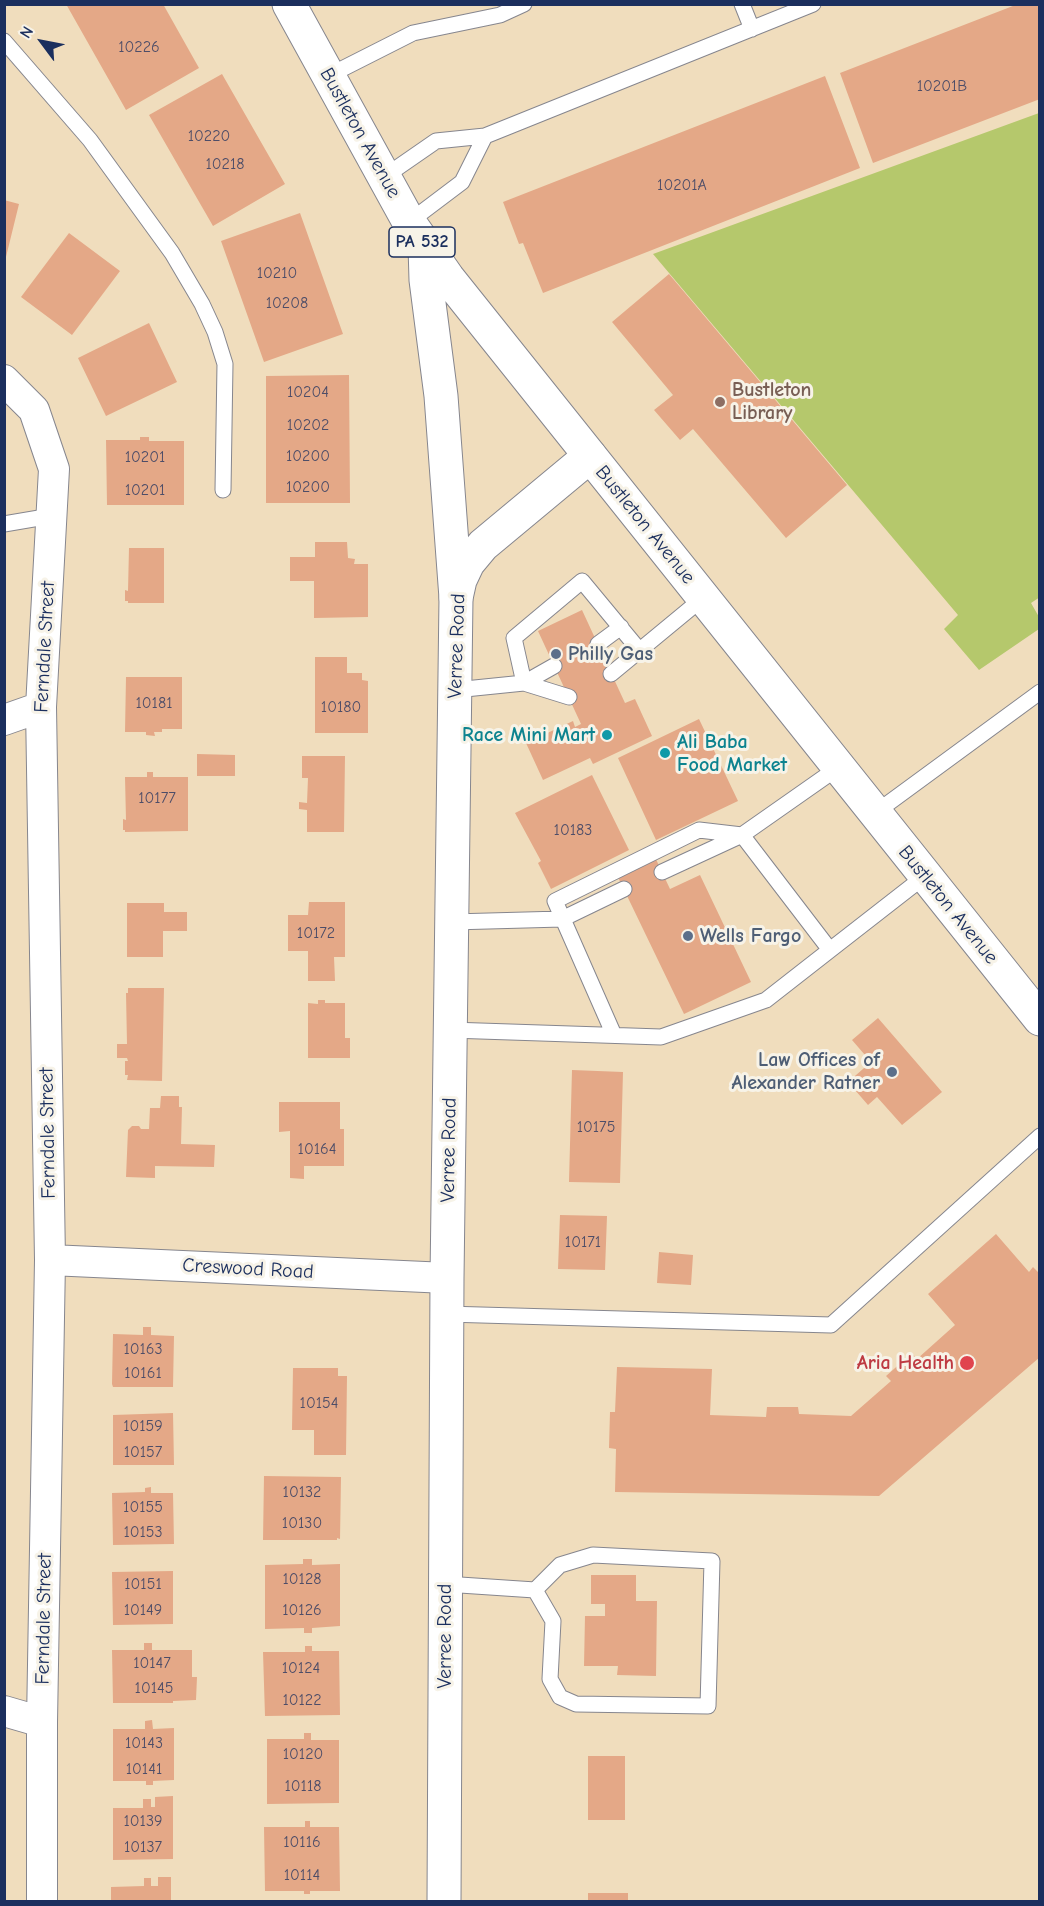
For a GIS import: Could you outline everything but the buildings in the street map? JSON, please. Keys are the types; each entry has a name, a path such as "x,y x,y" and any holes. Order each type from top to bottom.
{"main road":[{"name":"Bustleton Avenue","path":"289,4 384,177 417,234 448,279 1040,1019"},
{"path":"417,234 426,280 441,396 456,598"},
{"name":"Verree Road","path":"444,1902 446,1314 456,598 460,580 468,563 483,545 590,456"}],"street":[{"name":"Ferndale Street","path":"4,380 34,410 54,469 41,707 50,1260 42,1722 42,1902"},
{"path":"4,720 41,707"},
{"name":"Creswood Road","path":"50,1260 447,1278"},
{"path":"4,1711 42,1722"}],"lane":[{"path":"328,76 413,33 500,15 524,4"},
{"path":"742,4 752,29"},
{"path":"384,177 436,141 485,136 813,4"},
{"path":"4,40 90,140 172,253 202,304 215,332 225,364 223,490"},
{"path":"417,234 462,182 485,136"},
{"path":"4,524 51,516"},
{"path":"524,682 514,638 582,581 640,651"},
{"path":"611,674 703,598"},
{"path":"598,644 621,627"},
{"path":"455,690 524,682 554,666"},
{"path":"524,682 568,697"},
{"path":"875,813 1038,696"},
{"path":"662,872 742,835 839,767"},
{"path":"614,1035 555,901 699,830 742,835 830,950"},
{"path":"450,1030 661,1036 766,1000 925,876"},
{"path":"452,922 562,919 624,889"},
{"path":"446,1314 831,1325 1040,1136"},
{"path":"446,1584 535,1590 560,1566 593,1555 712,1561 708,1706 576,1704 560,1697 550,1679 553,1621 535,1590"}],"green space":[{"path":"1039,113 1040,597 1031,603 1039,617 1039,629 979,670 944,629 958,615 653,254"}],"place":[{"name":"Bustleton Library","path":"720,402"},
{"name":"Philly Gas","path":"556,654"},
{"name":"Race Mini Mart","path":"607,735"},
{"name":"Ali Baba Food Market","path":"665,753"},
{"name":"Wells Fargo","path":"688,936"},
{"name":"Law Offices of Alexander Ratner","path":"892,1072"},
{"name":"Aria Health","path":"967,1363"}]}
